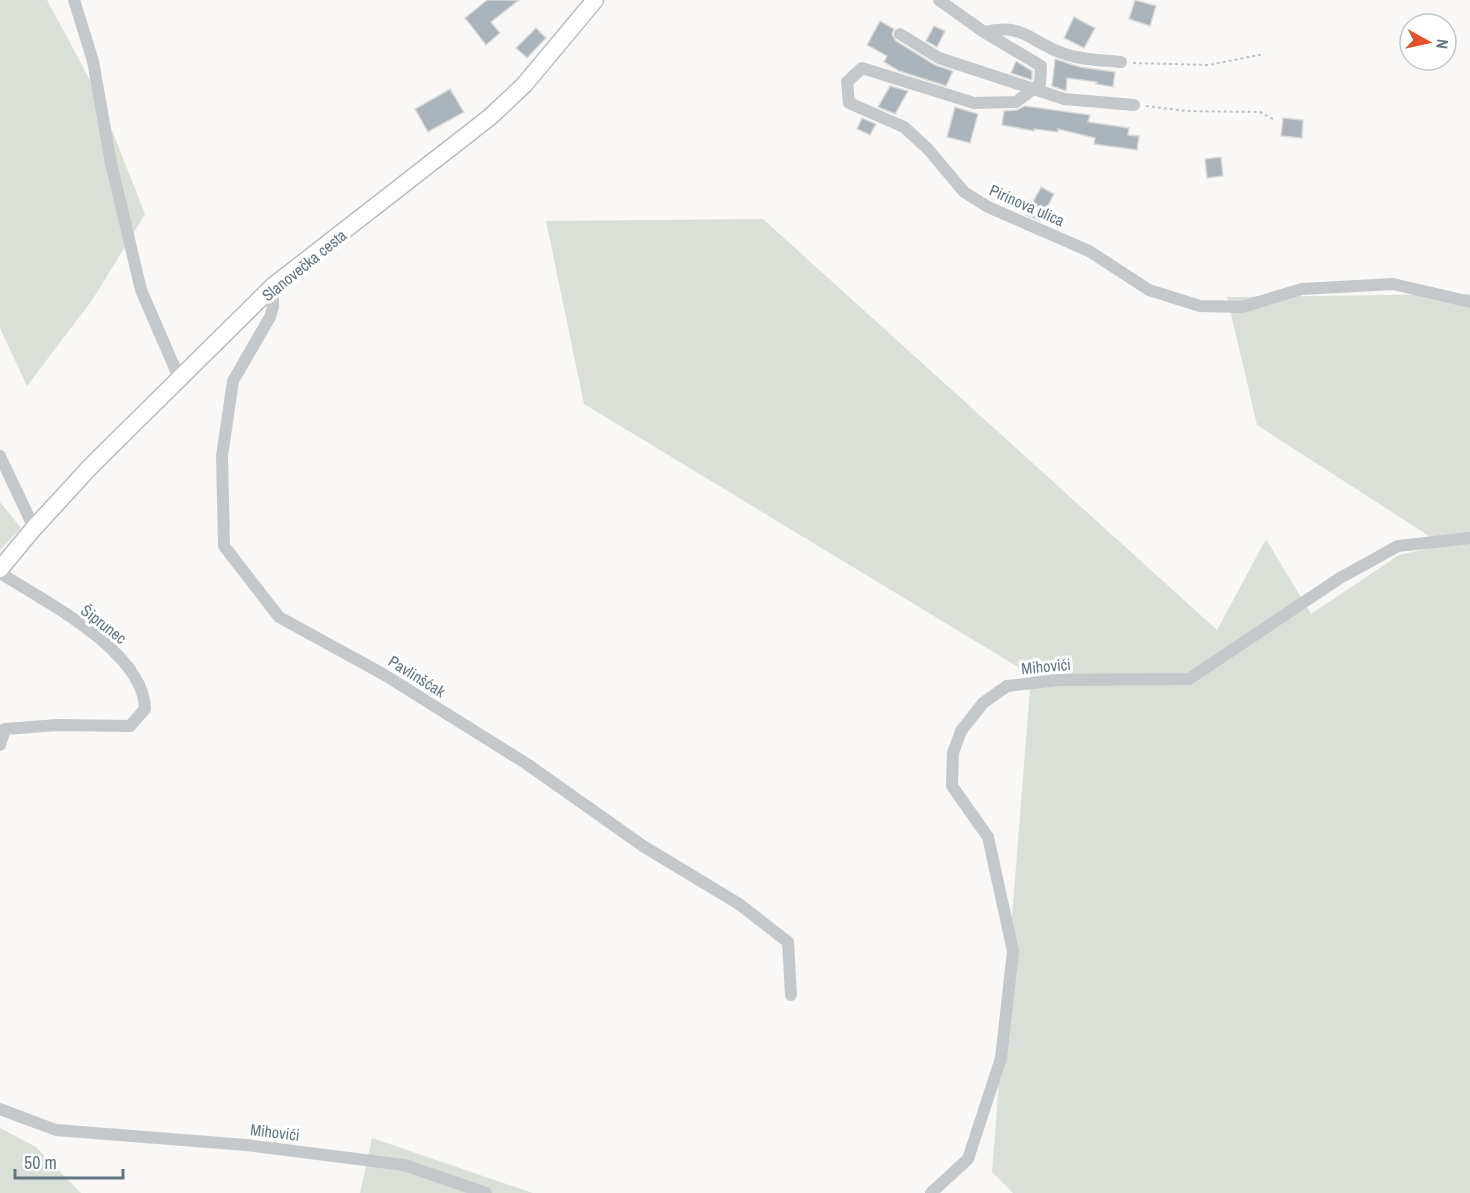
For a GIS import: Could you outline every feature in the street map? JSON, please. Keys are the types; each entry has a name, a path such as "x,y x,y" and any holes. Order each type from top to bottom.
{"street":[{"path":"74,0 93,61 111,163 141,290 180,380"},
{"name":"Slanovečka cesta","path":"0,571 34,528 91,466 273,286 490,117 524,85 595,0"},
{"path":"939,0 984,32 1041,66 1040,84 1032,89"},
{"path":"984,32 1005,28 1036,39 1061,53 1121,62"},
{"path":"900,34 939,58 1064,99 1134,105"},
{"name":"Pirinova ulica","path":"1032,89 1016,102 996,104 974,103 862,68 847,82 849,103 904,127 928,149 964,192 988,207 1089,251 1149,290 1200,306 1242,307 1302,289 1393,284 1470,303"},
{"name":"Pavlinšćak","path":"273,286 273,307 270,317 233,381 222,456 224,546 279,617 383,674 527,764 643,846 739,904 789,942 791,995"},
{"path":"0,456 34,528"},
{"name":"Mihovići","path":"931,1193 968,1159 1001,1058 1013,951 988,837 952,786 953,753 961,731 983,703 1007,686 1058,680 1189,679 1340,578 1398,546 1470,538"},
{"name":"Šiprunec","path":"0,571 111,648 140,685 145,697 145,709 130,726 58,725 4,729 0,745"},
{"name":"Mihovići","path":"0,1109 56,1130 246,1145 404,1166 486,1193"}],"path":[{"path":"1121,62 1209,65 1264,54"},
{"path":"1134,105 1186,111 1260,112 1273,119"}],"shaded area":[{"path":"0,0 47,0 98,95 145,214 93,299 27,386 0,328"},
{"path":"763,219 1217,630 1266,539 1311,614 1399,555 1443,545 1257,425 1227,297 1470,294 1470,1193 1013,1193 992,1172 1031,675 584,404 546,221"},
{"path":"0,502 21,528 0,550"},
{"path":"0,1128 36,1147 81,1193 0,1193"},
{"path":"372,1138 533,1193 360,1193"}],"building":[{"path":"487,0 519,0 491,22 500,33 486,45 465,18"},
{"path":"1135,0 1156,6 1150,26 1129,19"},
{"path":"1074,17 1095,28 1084,48 1064,38"},
{"path":"880,21 894,29 892,34 896,41 935,65 953,71 946,86 899,71 884,62 887,56 867,45"},
{"path":"934,26 945,31 937,47 926,41"},
{"path":"536,28 546,38 527,58 516,48"},
{"path":"1055,59 1080,67 1115,72 1113,87 1096,84 1097,82 1067,78 1066,91 1052,86"},
{"path":"1016,61 1032,71 1032,80 1011,73"},
{"path":"890,86 908,91 895,114 878,107"},
{"path":"450,89 464,112 428,132 415,109"},
{"path":"1025,106 1090,115 1088,122 1129,128 1128,135 1139,136 1137,150 1094,144 1095,138 1058,129 1058,132 1034,129 1034,131 1002,125 1004,111 1017,110"},
{"path":"955,107 978,114 970,143 947,137"},
{"path":"862,118 876,124 870,135 857,129"},
{"path":"1283,118 1303,120 1302,138 1281,136"},
{"path":"1221,157 1223,176 1207,178 1205,159"},
{"path":"1041,187 1054,194 1040,221 1026,215"}]}
